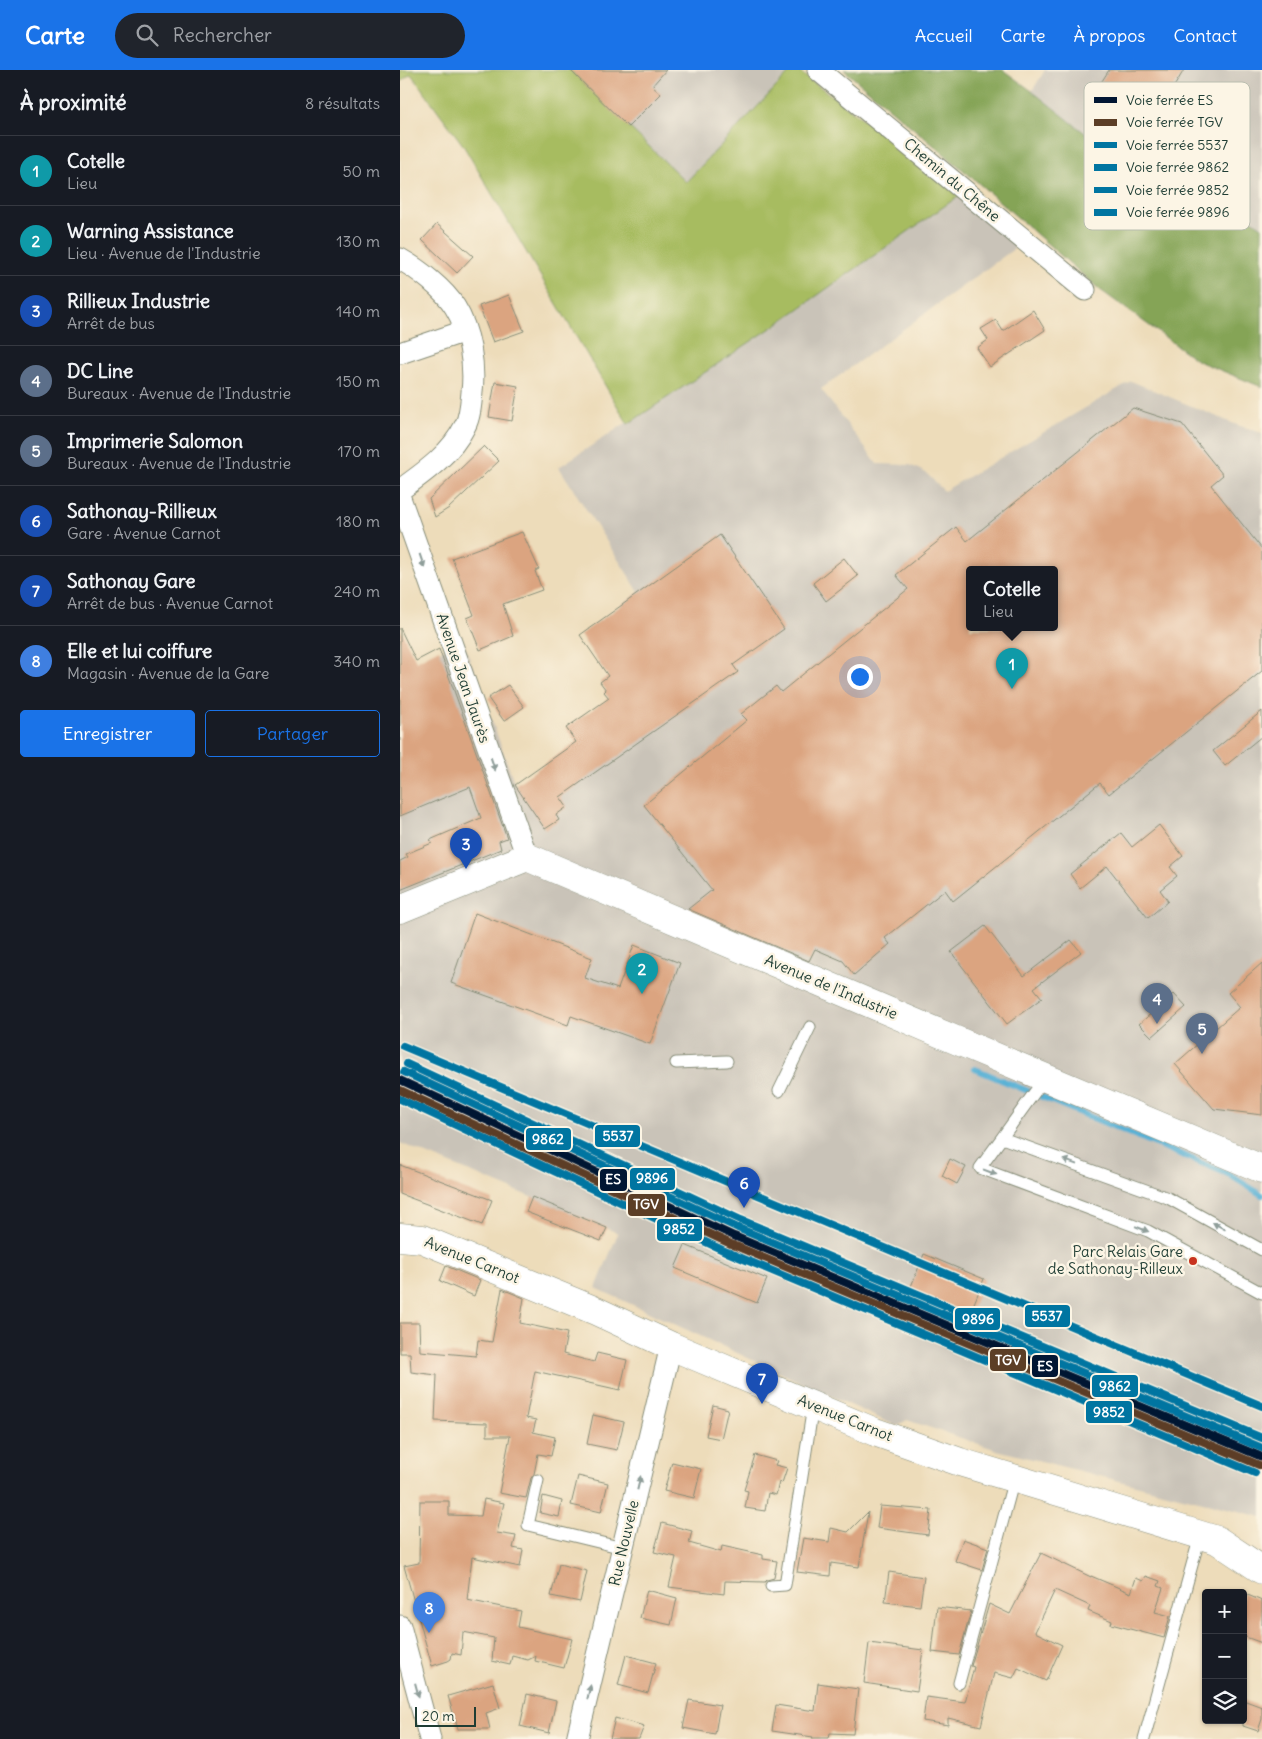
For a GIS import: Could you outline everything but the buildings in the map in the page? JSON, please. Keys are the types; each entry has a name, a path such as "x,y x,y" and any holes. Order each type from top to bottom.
{"street":[{"name":"Chemin du Chêne","path":"818,70 1085,290"},
{"path":"400,259 420,272 455,307 465,331 472,356 474,374 466,424 456,440 439,460 400,490"},
{"path":"400,353 465,331"},
{"name":"Avenue Jean Jaurès","path":"400,498 526,858"},
{"path":"400,909 526,858"},
{"name":"Avenue de l'Industrie","path":"526,858 1262,1169"},
{"name":"Avenue Carnot","path":"400,1237 422,1239 596,1310 671,1346 875,1432 960,1462 1217,1540 1255,1562"},
{"name":"Rue Nouvelle","path":"577,1739 671,1346"},
{"path":"400,1626 430,1739"}],"lane":[{"path":"779,1091 810,1027"},
{"path":"676,1063 726,1061"},
{"path":"1045,1078 980,1168 1148,1231 1262,1293"},
{"path":"1002,1138 1168,1198 1262,1250"},
{"path":"771,1586 785,1585 813,1406"},
{"path":"959,1683 1014,1479"},
{"path":"538,1480 528,1525 623,1548"},
{"path":"1144,1739 1200,1536"}],"shaded area":[{"path":"570,70 792,70 686,183"},
{"path":"1045,70 1262,70 1262,227 1250,219 1250,82 1084,82 1084,133 1032,91"},
{"path":"963,193 1022,243 821,389 877,464 910,465 926,473 944,491 1131,381 1237,425 1262,433 1262,1517 997,1450 907,1420 896,1426 596,1288 618,1233 400,1143 400,671 444,649 464,643 515,785 612,717 620,715 604,692 606,690 600,682 608,676 580,635 639,592 559,467 774,326"}],"green space":[{"path":"400,70 570,70 686,182 792,70 797,70 963,193 774,326 628,424 463,145 411,74 400,82"},
{"path":"844,70 1003,70 1084,132 1084,230 1250,230 1250,219 1262,227 1262,387 1198,361 1099,289 975,180"}],"waterway":[{"path":"975,1069 1228,1174 1262,1195"}],"rail line":[{"name":"5537","path":"403,1046 1262,1406"},
{"name":"9896","path":"407,1064 741,1220 1262,1438"},
{"name":"9862","path":"404,1072 738,1228 1262,1448"},
{"name":"ES","path":"400,1080 734,1236 1262,1457"},
{"name":"TGV","path":"400,1090 731,1244 1259,1465"},
{"name":"9852","path":"400,1099 727,1252 1255,1473"}],"place":[{"name":"Cotelle","path":"1012,689"},
{"name":"Rillieux Industrie","path":"466,869"},
{"name":"Warning Assistance","path":"642,994"},
{"name":"DC Line","path":"1157,1024"},
{"name":"Imprimerie Salomon","path":"1202,1054"},
{"name":"Sathonay-Rillieux","path":"744,1208"},
{"name":"Parc Relais Gare de Sathonay-Rilleux","path":"1193,1261"},
{"name":"Sathonay Gare","path":"762,1404"},
{"name":"Elle et lui coiffure","path":"429,1633"}]}
